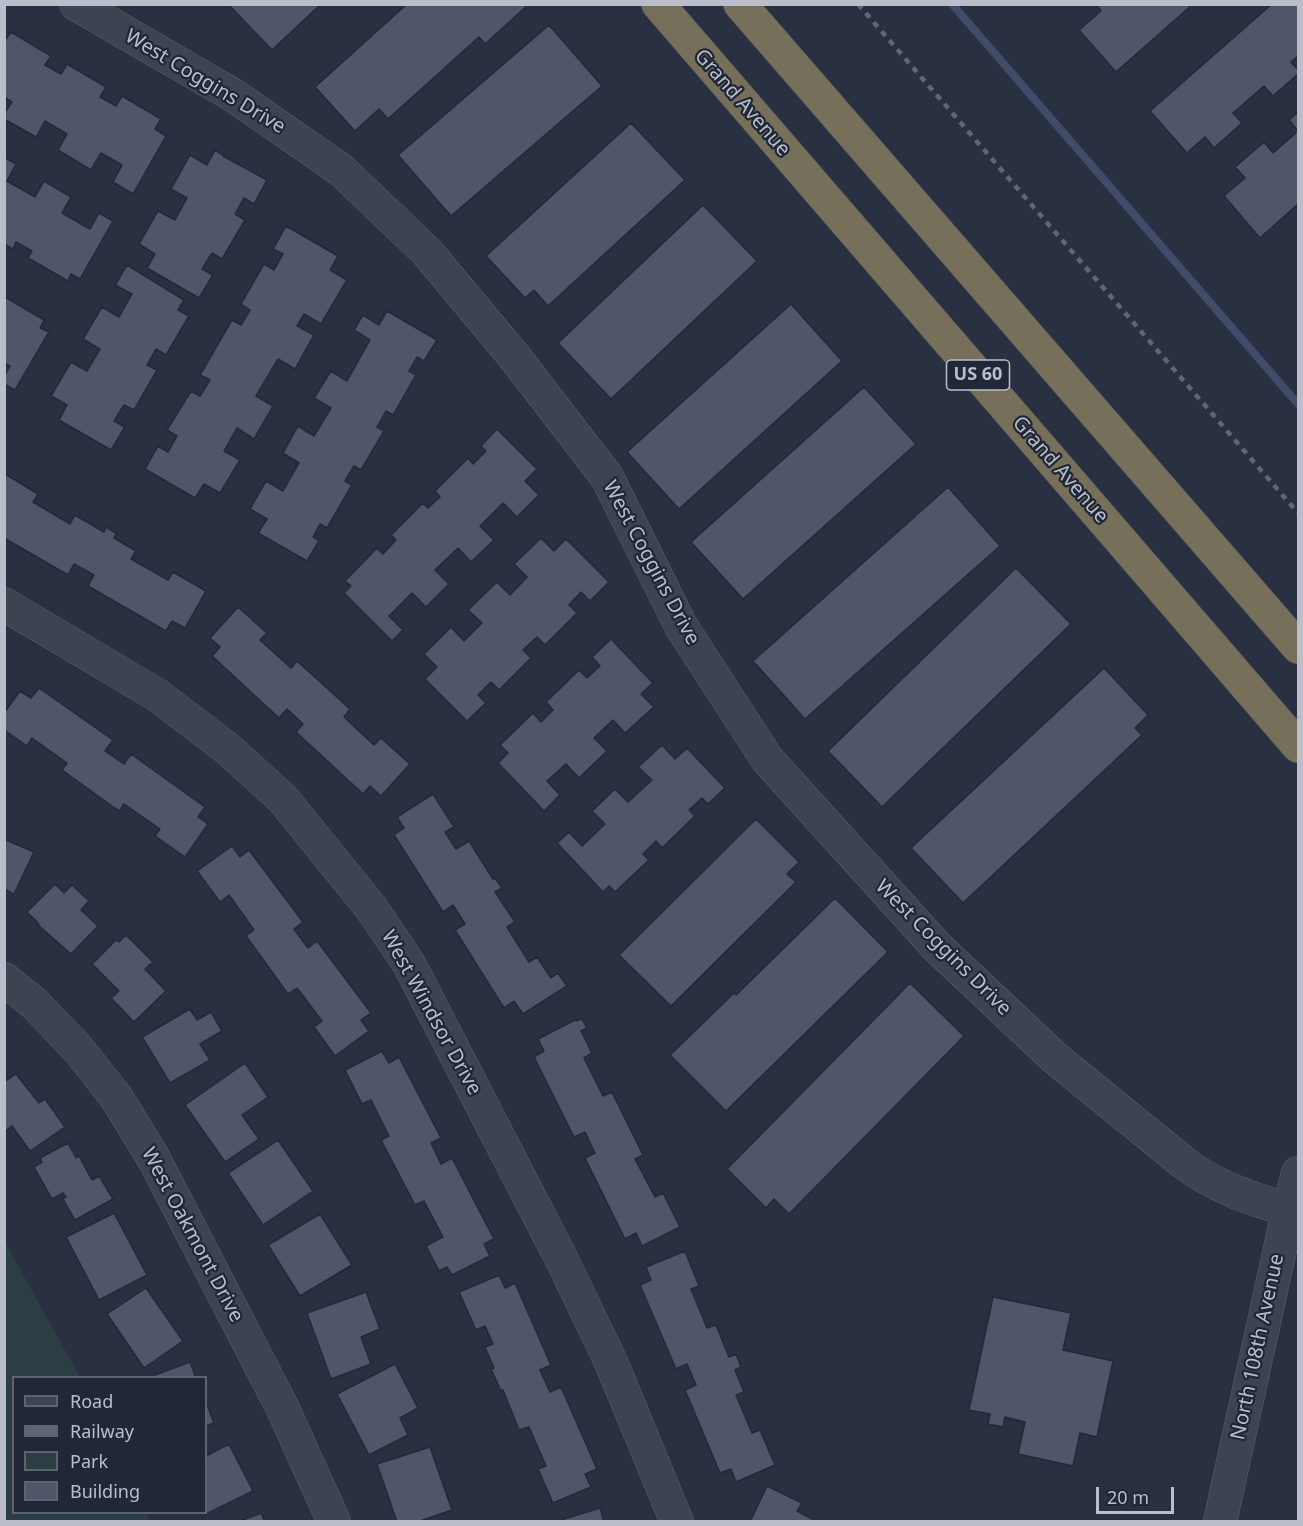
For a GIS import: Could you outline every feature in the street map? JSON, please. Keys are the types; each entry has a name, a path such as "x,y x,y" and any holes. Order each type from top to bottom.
{"highway":[{"name":"Grand Avenue","path":"657,4 1299,746"},
{"path":"740,4 1299,647"}],"street":[{"name":"West Coggins Drive","path":"76,4 233,95 341,170 427,252 513,355 607,477 681,626 767,759 938,947 1055,1058 1203,1178 1232,1192 1288,1210"},
{"name":"West Windsor Drive","path":"4,604 157,695 228,749 283,799 372,909 409,964 561,1258 611,1362 677,1521"},
{"name":"West Oakmont Drive","path":"4,979 35,1004 78,1049 116,1097 154,1159 282,1409 334,1521"},
{"name":"North 108th Avenue","path":"1220,1521 1288,1210 1299,1173"}],"green space":[{"path":"5,1242 79,1376 12,1376 12,1514 147,1514 151,1521 5,1521"}],"building":[{"path":"228,4 321,4 272,50"},
{"path":"407,4 529,4 485,44 479,37 388,119 379,109 355,131 315,87"},
{"path":"1096,4 1193,4 1116,72 1079,30 1101,11"},
{"path":"1272,4 1298,4 1298,56 1291,62 1298,70 1298,74 1273,96 1264,86 1233,113 1242,123 1214,148 1205,137 1187,153 1150,111"},
{"path":"549,25 602,86 451,216 398,155"},
{"path":"11,32 51,56 45,65 61,74 67,64 106,87 100,97 116,106 122,96 161,119 155,129 166,136 133,194 113,182 122,165 101,153 91,170 58,150 67,134 45,121 36,137 4,119 4,114 12,102 4,97 4,42"},
{"path":"1298,112 1298,131 1289,120"},
{"path":"631,123 685,180 548,306 534,290 525,298 486,256"},
{"path":"1298,131 1298,204 1260,238 1224,196 1245,178 1235,167 1264,142 1273,153"},
{"path":"215,150 267,180 254,204 244,198 235,214 245,220 222,259 212,253 202,269 213,275 199,298 147,268 155,254 139,244 158,211 175,220 187,198 171,189 190,155 207,165"},
{"path":"4,157 16,164 7,181 35,197 44,181 71,197 62,213 90,229 99,213 113,221 80,279 71,274 68,281 28,258 32,251 16,242 13,249 4,244"},
{"path":"703,205 757,261 611,399 558,343"},
{"path":"286,226 338,256 330,270 347,280 321,324 304,314 297,326 314,335 295,369 278,359 256,396 273,406 254,439 237,428 224,451 240,460 220,493 204,484 195,498 145,469 158,446 168,452 177,436 167,430 191,391 200,396 210,380 200,375 232,320 241,325 250,310 241,304 264,264 274,270 283,254 273,249"},
{"path":"127,265 184,300 178,310 189,316 166,355 156,349 147,365 157,370 134,410 124,405 114,421 125,427 111,450 59,420 67,405 51,396 71,362 87,371 100,349 83,339 102,307 119,317 132,294 115,285"},
{"path":"5,297 44,320 40,328 49,332 15,390 4,384 4,376 10,366 4,363"},
{"path":"791,304 842,361 679,509 627,452"},
{"path":"387,311 437,340 424,361 417,357 409,371 416,375 393,415 386,411 377,427 384,431 361,470 354,466 345,481 352,485 327,528 320,524 313,537 319,541 307,561 258,533 267,519 250,509 266,481 283,491 299,463 283,453 298,426 314,436 331,408 314,398 331,371 347,381 370,340 354,330 363,315 379,325"},
{"path":"864,387 916,444 743,599 691,542"},
{"path":"497,429 537,469 525,481 539,495 517,517 503,503 480,526 494,540 471,562 458,548 435,570 449,584 426,607 412,593 389,616 403,630 392,641 344,593 351,586 345,581 377,548 383,554 396,540 391,535 423,503 428,508 440,497 435,491 468,458 473,464 486,451 481,446"},
{"path":"5,474 38,494 33,502 70,524 75,515 104,532 106,527 117,534 114,538 136,551 131,559 168,580 173,572 206,591 185,628 172,621 166,631 88,586 94,575 74,564 68,575 4,538"},
{"path":"948,487 1000,546 805,719 753,661"},
{"path":"541,538 554,551 566,539 609,582 590,601 581,592 569,605 577,613 545,645 537,637 523,650 531,658 499,690 491,682 478,695 486,703 467,721 425,679 437,667 424,654 451,627 464,641 482,623 468,610 497,582 510,595 527,577 514,564"},
{"path":"1016,568 1071,624 882,807 828,751"},
{"path":"238,607 267,633 260,640 291,668 297,661 350,709 344,717 374,745 381,738 410,764 381,796 370,786 363,794 296,732 303,724 287,709 279,718 212,656 220,647 210,638"},
{"path":"611,639 653,683 641,694 654,707 625,733 613,720 594,738 607,751 579,778 566,764 547,781 560,795 544,811 498,763 508,753 500,745 533,713 541,722 553,710 546,702 579,670 587,678 600,666 592,657"},
{"path":"1104,668 1148,715 1135,728 1142,735 963,903 911,848"},
{"path":"39,688 113,740 105,751 124,764 131,754 205,807 198,817 208,824 185,857 155,836 160,829 124,804 119,811 62,770 67,763 32,738 27,746 4,730 4,713 20,691 31,698"},
{"path":"662,745 675,759 687,748 725,788 708,804 702,798 689,810 695,816 662,848 656,841 643,854 649,860 615,892 609,886 603,892 557,843 569,832 582,846 605,824 592,811 615,789 628,802 652,780 638,767"},
{"path":"433,794 454,827 445,832 456,849 469,841 493,879 495,878 502,888 495,892 515,922 507,927 529,962 537,957 551,978 558,973 567,986 523,1014 514,1001 504,1008 455,930 465,924 453,905 443,912 394,835 404,828 397,817"},
{"path":"756,819 799,862 787,874 796,882 671,1006 619,955"},
{"path":"4,839 34,852 14,894 4,889"},
{"path":"232,846 240,857 249,850 303,922 294,929 308,948 317,941 371,1013 361,1020 369,1031 335,1056 314,1027 322,1021 297,988 288,994 246,936 254,930 229,895 220,902 197,871"},
{"path":"55,884 64,893 72,885 89,901 81,910 98,926 71,954 38,925 27,912"},
{"path":"835,898 888,952 726,1111 670,1055 734,993 736,995"},
{"path":"126,935 153,962 145,969 166,991 134,1022 111,998 119,991 92,964 116,940 119,942"},
{"path":"910,983 964,1036 789,1214 774,1199 766,1208 727,1169"},
{"path":"190,1009 197,1020 211,1012 222,1031 200,1044 210,1060 170,1083 142,1037"},
{"path":"582,1019 587,1028 581,1031 592,1053 584,1058 603,1096 612,1092 643,1155 635,1159 655,1197 663,1193 680,1227 642,1246 636,1233 625,1239 585,1158 595,1153 585,1132 574,1137 534,1057 544,1051 538,1039 575,1020"},
{"path":"382,1051 389,1063 399,1057 441,1138 431,1143 441,1164 452,1158 494,1239 484,1244 490,1256 452,1275 447,1267 439,1271 426,1246 443,1237 424,1201 415,1205 381,1140 389,1136 371,1100 362,1104 345,1070"},
{"path":"245,1063 268,1097 242,1115 259,1139 225,1162 185,1105"},
{"path":"16,1074 39,1103 45,1099 65,1127 30,1151 12,1126 4,1132 4,1082"},
{"path":"278,1140 313,1191 263,1225 228,1173"},
{"path":"68,1143 76,1158 79,1156 92,1180 99,1176 113,1199 75,1220 63,1199 66,1197 63,1193 52,1199 34,1167 42,1162 40,1158"},
{"path":"114,1213 147,1275 99,1300 66,1237"},
{"path":"320,1214 352,1265 300,1296 268,1245"},
{"path":"685,1251 699,1286 691,1289 707,1328 716,1325 729,1357 736,1354 741,1367 735,1370 744,1392 736,1395 752,1433 760,1430 775,1465 736,1482 731,1469 720,1473 685,1390 696,1385 687,1364 676,1369 640,1285 651,1280 646,1267"},
{"path":"499,1275 505,1288 515,1283 551,1365 540,1370 550,1392 561,1387 597,1469 585,1474 591,1487 553,1503 538,1469 546,1466 529,1427 519,1430 503,1390 501,1391 491,1369 494,1368 485,1347 493,1344 485,1326 476,1330 459,1292"},
{"path":"146,1288 183,1341 144,1368 107,1314"},
{"path":"366,1292 380,1329 361,1337 371,1364 331,1379 307,1313"},
{"path":"993,1297 1071,1313 1063,1350 1113,1361 1097,1437 1080,1433 1073,1466 1018,1454 1025,1422 1005,1417 1003,1427 988,1424 990,1414 969,1410"},
{"path":"190,1362 195,1376 152,1376"},
{"path":"395,1364 418,1408 400,1418 408,1435 369,1455 337,1394"},
{"path":"207,1405 214,1423 207,1426"},
{"path":"229,1444 253,1491 207,1514 207,1455"},
{"path":"430,1447 452,1510 417,1522 397,1522 377,1464"},
{"path":"767,1486 802,1503 797,1511 818,1522 750,1522"},
{"path":"600,1508 604,1522 561,1522 561,1520"},
{"path":"261,1513 265,1522 238,1522"}],"waterway":[{"path":"952,4 1298,404"}],"railway":[{"path":"858,4 1298,513"}]}
